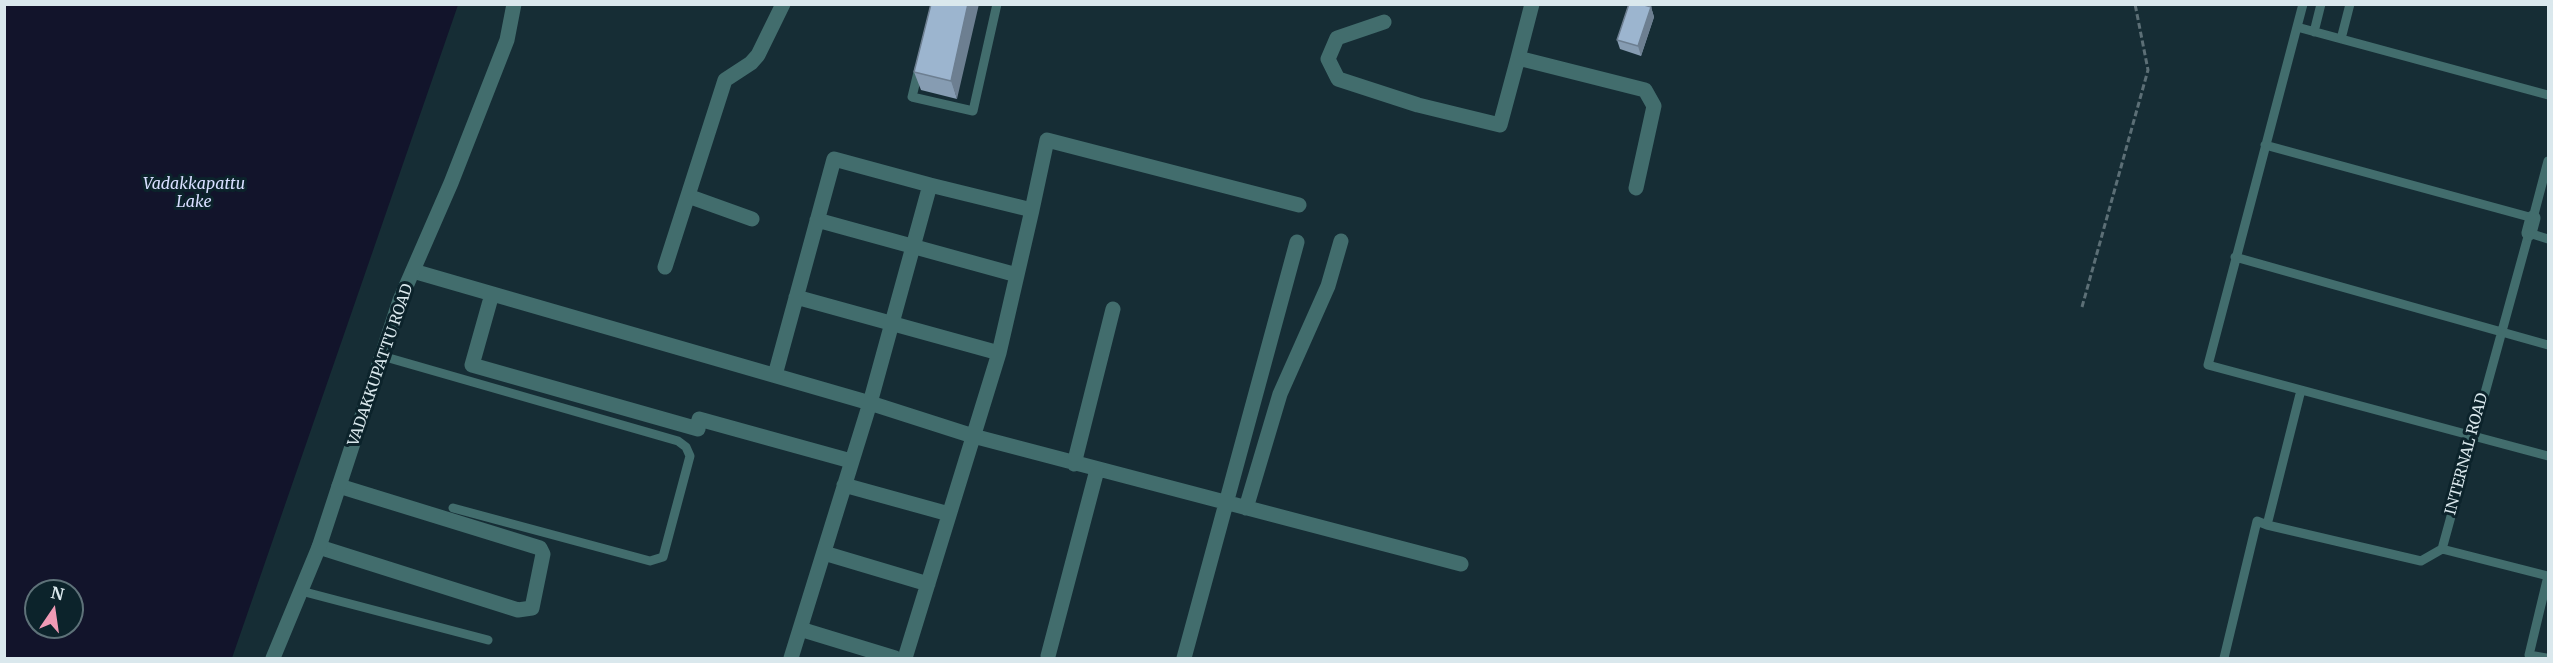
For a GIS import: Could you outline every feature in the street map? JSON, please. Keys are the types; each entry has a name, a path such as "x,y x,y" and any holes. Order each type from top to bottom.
{"street":[{"name":"VADAKKUPATTU ROAD","path":"273,658 319,547 400,300 451,183 507,40 514,4"},
{"path":"665,267 725,80 751,63 758,55 783,4"},
{"path":"1384,22 1337,38 1328,59 1338,79 1418,105 1500,125 1532,4"},
{"path":"1518,58 1645,90 1654,106 1636,188"},
{"path":"905,658 999,353 1047,140 1299,205"},
{"path":"775,375 834,159 1032,210"},
{"path":"791,658 870,403 930,185"},
{"path":"688,196 752,219"},
{"name":"INTERNAL ROAD","path":"2529,233 2533,218"},
{"path":"817,220 1017,276"},
{"path":"1246,508 1281,394 1328,286 1341,241"},
{"path":"1184,658 1297,242"},
{"path":"413,271 775,375 973,436 1461,564"},
{"path":"492,294 472,365 699,429 699,418 851,461"},
{"path":"796,297 999,353"},
{"path":"1074,464 1113,309"},
{"path":"1048,656 1097,470"},
{"path":"844,485 949,514"},
{"path":"319,547 518,610 532,608 543,554 540,548 339,486"},
{"path":"824,553 928,584"},
{"path":"800,629 895,658"}],"lane":[{"path":"921,62 912,97 974,111 997,4"},
{"path":"2303,4 2208,365 2548,456"},
{"path":"2314,32 2321,4"},
{"path":"2341,39 2350,4"},
{"path":"2297,27 2548,95"},
{"path":"2265,145 2533,218"},
{"name":"INTERNAL ROAD","path":"2533,218 2548,161"},
{"path":"2529,233 2548,238"},
{"name":"INTERNAL ROAD","path":"2442,549 2529,233"},
{"path":"2235,257 2548,345"},
{"path":"382,356 678,441 686,447 690,456 663,557 657,560 650,561 453,508"},
{"path":"2267,525 2301,390"},
{"path":"2224,658 2257,521 2421,561 2442,549 2548,576 2529,656 2546,658"},
{"path":"301,591 488,640"}],"path":[{"path":"2082,307 2148,70 2135,4"}],"water":[{"name":"Vadakkapattu Lake","path":"4,5 458,5 232,658 5,658"}],"building":[{"path":"931,4 968,4 951,81 914,72"},
{"path":"1629,4 1651,7 1638,46 1617,40"}]}
